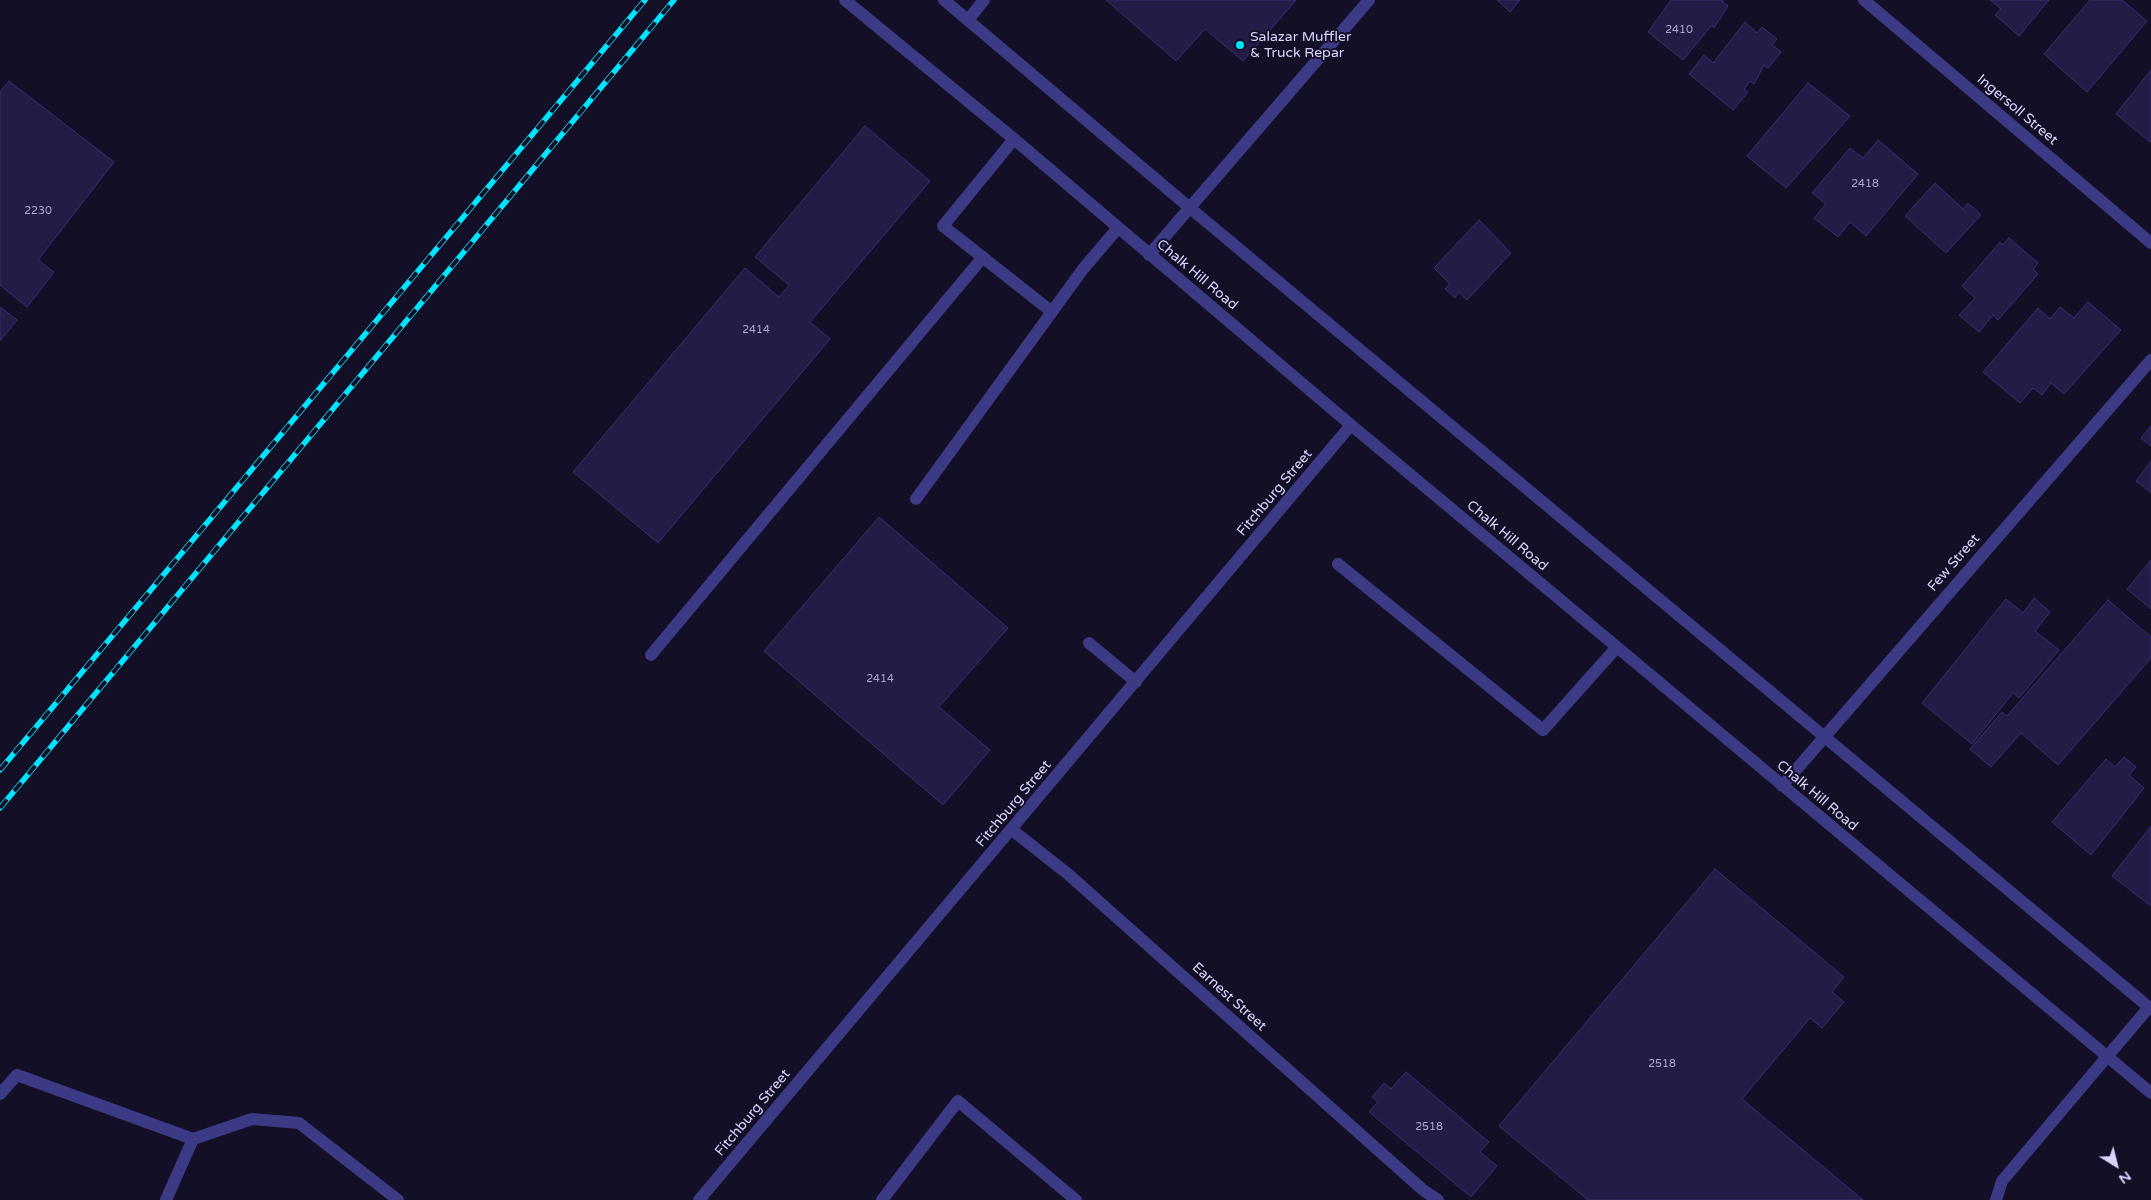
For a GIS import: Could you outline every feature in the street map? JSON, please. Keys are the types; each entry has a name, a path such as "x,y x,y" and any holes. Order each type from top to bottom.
{"street":[{"name":"Chalk Hill Road","path":"845,0 1014,139 1351,425 2151,1093"},
{"path":"944,0 1190,208 2150,1008 2002,1181 1996,1200"},
{"path":"968,20 984,0"},
{"path":"1149,255 1369,0"},
{"name":"Ingersoll Street","path":"1864,0 2151,243"},
{"path":"1014,139 944,226 1052,312"},
{"path":"916,499 1052,312 1118,228"},
{"path":"651,655 983,257"},
{"name":"Few Street","path":"1782,786 1824,735 2151,360"},
{"name":"Fitchburg Street","path":"699,1200 1351,425"},
{"path":"1338,564 1543,730 1617,647"},
{"path":"1089,643 1136,682"},
{"name":"Earnest Street","path":"1012,830 1068,874 1423,1190 1438,1200"},
{"path":"0,1094 17,1075 193,1138 252,1119 299,1123 398,1200"},
{"path":"882,1200 958,1102 1076,1200"},
{"path":"166,1200 193,1138"}],"building":[{"name":"Salazar Muffler & Truck Repar","path":"1106,0 1296,0 1243,61 1205,29 1176,61"},
{"path":"1497,0 1520,0 1510,12"},
{"path":"1671,0 1723,0 1728,6 1714,28 1712,25 1683,60 1648,32"},
{"path":"1990,0 2049,0 2019,36 1995,15 2001,9"},
{"path":"2090,0 2122,0 2147,21 2087,92 2044,54"},
{"path":"1745,22 1757,33 1762,27 1777,39 1772,45 1781,52 1768,68 1764,65 1754,84 1750,81 1744,89 1748,92 1733,110 1689,74 1704,55 1713,63"},
{"path":"2151,70 2151,141 2150,142 2116,114"},
{"path":"9,81 114,162 38,260 54,272 27,307 0,285 0,92"},
{"path":"1808,83 1850,116 1786,188 1747,156"},
{"path":"865,126 930,181 810,322 830,339 658,543 573,472 745,268 779,297 789,285 755,257"},
{"path":"1878,140 1918,174 1866,236 1850,222 1838,237 1814,218 1826,204 1812,193 1850,148 1863,158"},
{"path":"1935,183 1963,209 1968,203 1981,215 1946,253 1905,216"},
{"path":"1479,220 1511,253 1467,300 1459,292 1455,298 1445,289 1450,284 1434,268"},
{"path":"2009,238 2038,263 2033,269 2038,274 1998,320 1993,315 1979,332 1959,315 1975,298 1962,286 2000,242 2003,245"},
{"path":"2088,302 2121,330 2064,394 2051,383 2042,395 2033,388 2020,403 1983,372 2038,308 2050,319 2060,307 2074,318"},
{"path":"0,307 17,320 0,341"},
{"path":"2151,426 2151,446 2141,438"},
{"path":"2151,461 2151,493 2136,481"},
{"path":"879,517 1008,628 939,707 990,750 943,805 764,651"},
{"path":"2151,560 2151,609 2127,589"},
{"path":"2034,598 2050,612 2035,631 2059,650 2019,698 2013,693 1972,744 1922,703 2006,599 2023,613"},
{"path":"2108,600 2151,637 2151,658 2058,765 2021,733 1991,767 1970,749 2002,712 2007,716"},
{"path":"2124,757 2136,767 2129,775 2144,788 2091,855 2052,822 2106,759 2115,767"},
{"path":"2151,826 2151,906 2112,876"},
{"path":"1715,869 1844,977 1832,992 1844,1002 1822,1028 1810,1018 1742,1099 1863,1200 1588,1200 1499,1126"},
{"path":"1406,1072 1489,1142 1480,1152 1497,1166 1471,1197 1369,1112 1378,1102 1372,1097 1384,1083 1391,1089"}],"railway":[{"path":"0,770 645,0"},
{"path":"0,808 674,0"}],"place":[{"name":"Salazar Muffler & Truck Repar","path":"1240,45"}]}
